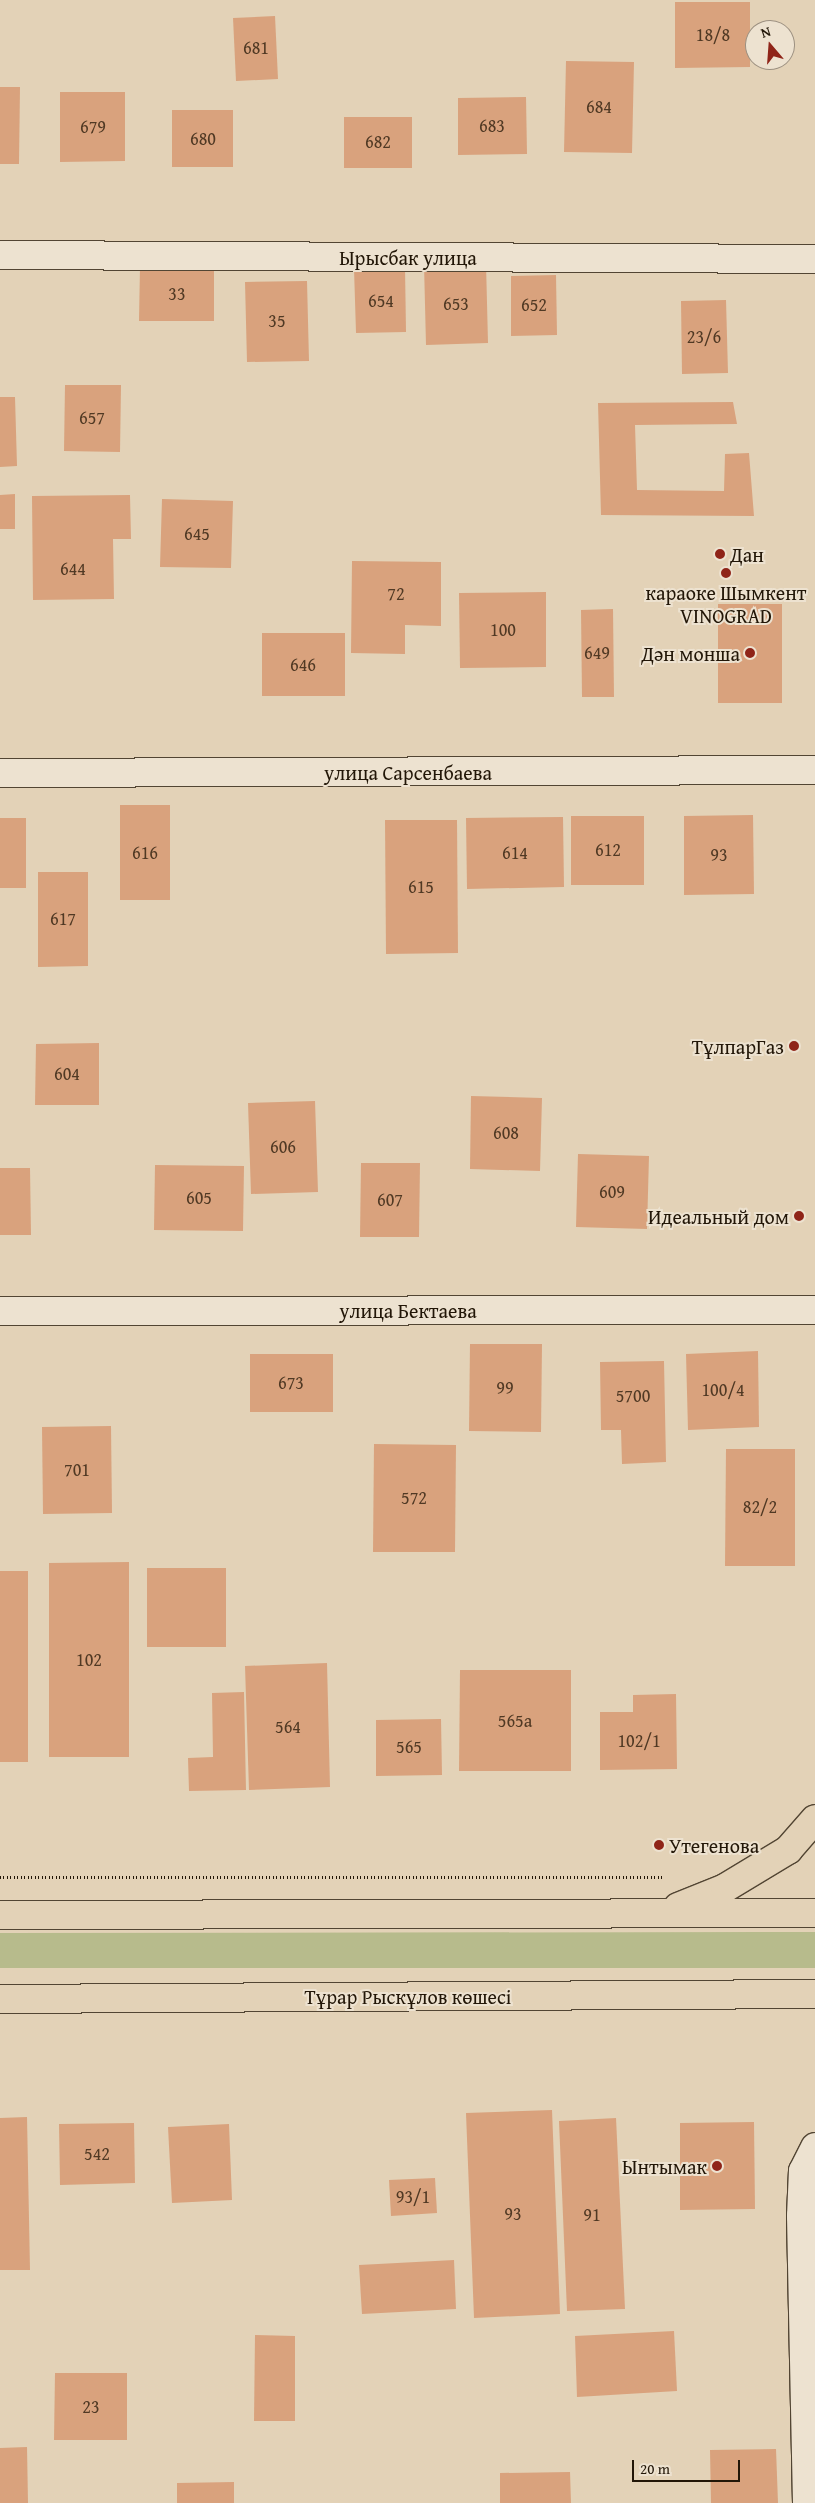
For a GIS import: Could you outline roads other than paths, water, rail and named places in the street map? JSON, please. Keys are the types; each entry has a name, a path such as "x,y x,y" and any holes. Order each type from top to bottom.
{"main road":[{"path":"664,1913 725,1888 788,1850 815,1819"},
{"path":"0,1915 815,1913"},
{"name":"Тұрар Рыскұлов көшесі","path":"0,1999 815,1994"}],"street":[{"name":"Ырысбак улица","path":"0,255 815,258"},
{"name":"улица Сарсенбаева","path":"0,773 815,770"},
{"name":"улица Бектаева","path":"0,1311 815,1310"},
{"path":"807,2503 801,2216 803,2171 815,2147"}],"place":[{"name":"Дан","path":"720,554"},
{"name":"караоке Шымкент VINOGRAD","path":"726,573"},
{"name":"Дән монша","path":"750,653"},
{"name":"ТұлпарГаз","path":"794,1046"},
{"name":"Идеальный дом","path":"799,1216"},
{"name":"Утегенова","path":"659,1845"},
{"name":"Ынтымак","path":"717,2166"}]}
